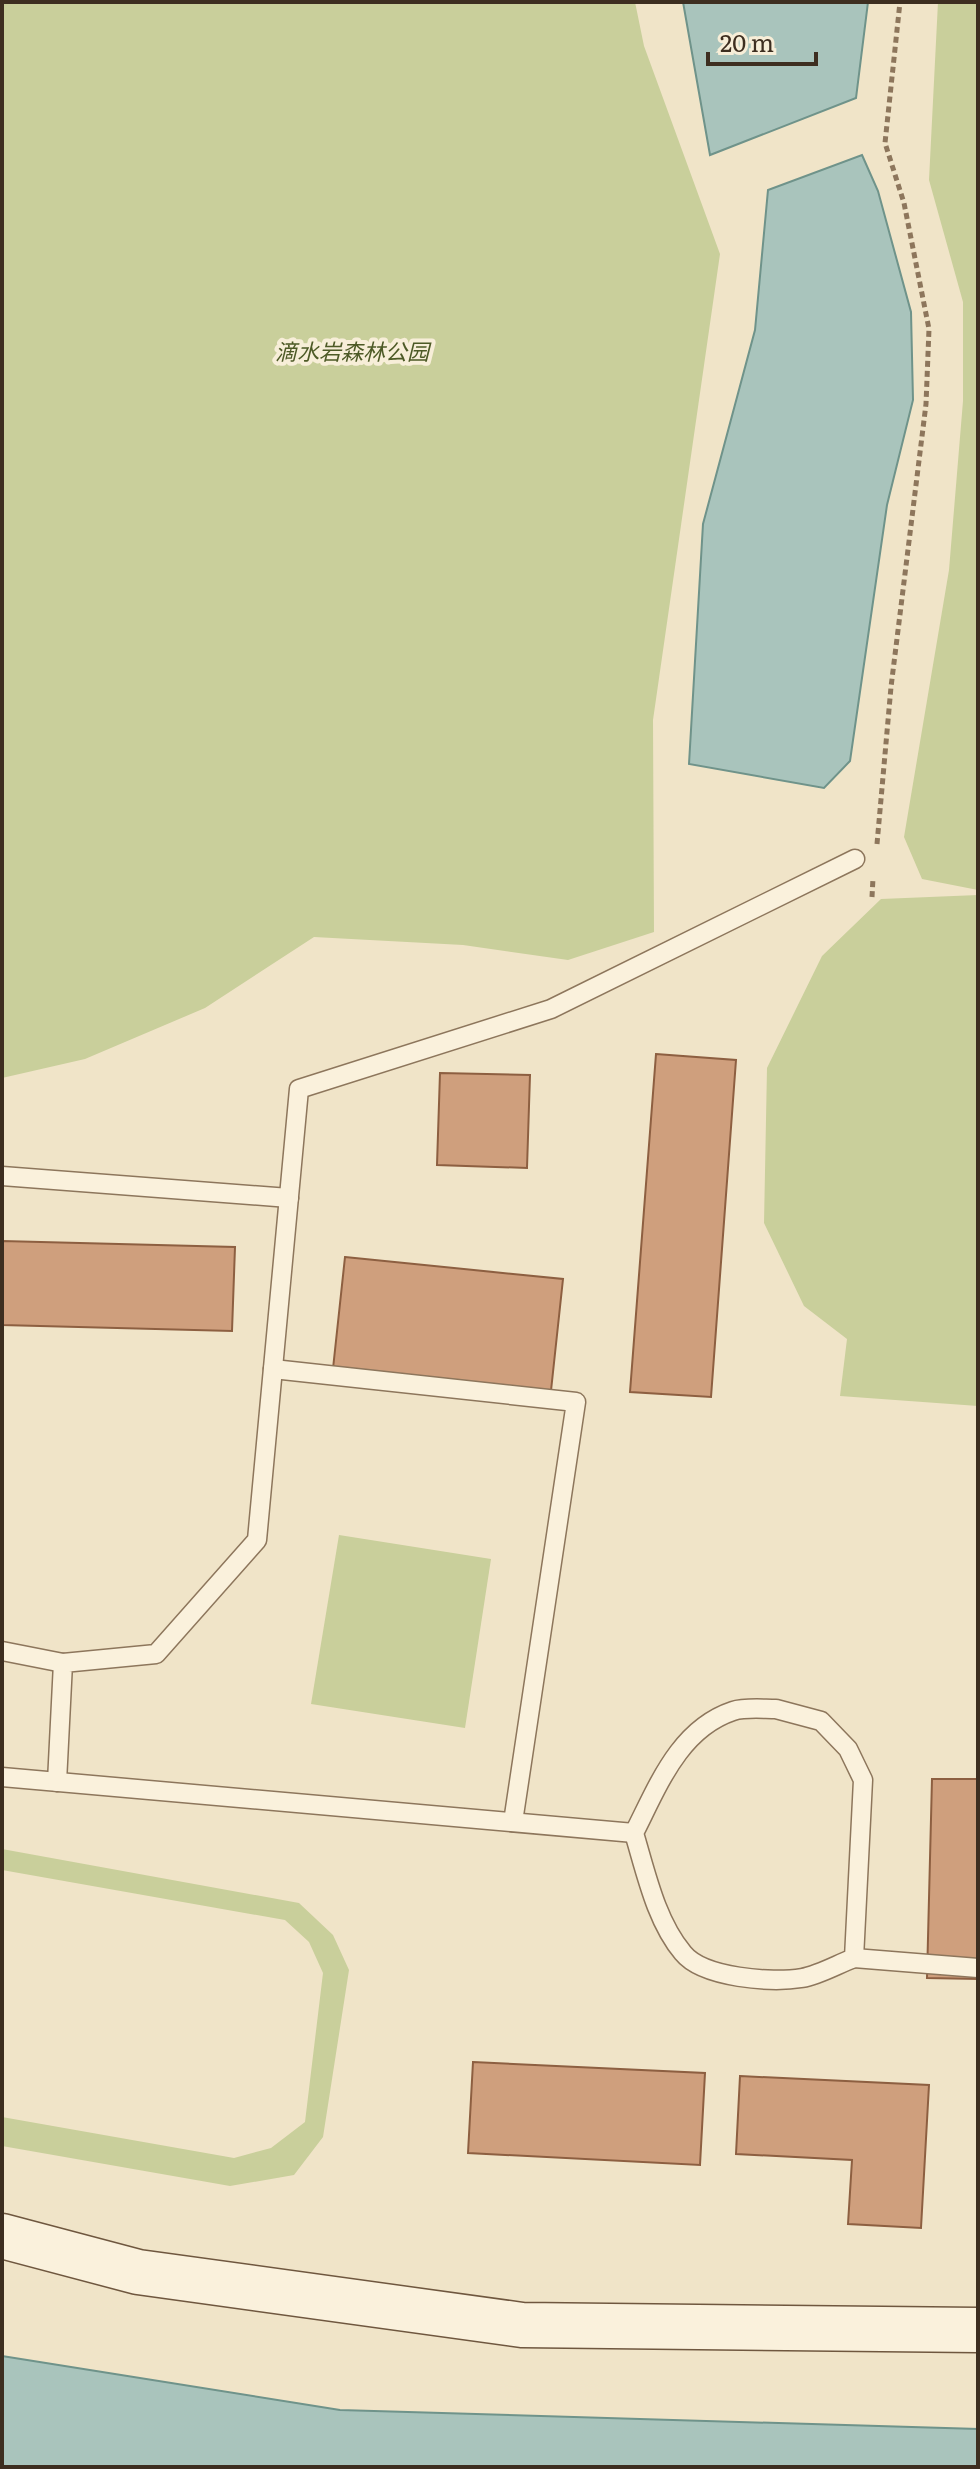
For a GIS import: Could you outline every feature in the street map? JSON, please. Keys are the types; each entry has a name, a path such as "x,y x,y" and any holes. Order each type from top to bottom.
{"street":[{"path":"2,2236 138,2272 522,2325 978,2330"}],"lane":[{"path":"2,1651 63,1663 156,1654 257,1540 299,1089 551,1009 855,859"},
{"path":"2,1176 289,1198"},
{"path":"273,1369 576,1402 513,1822"},
{"path":"57,1782 63,1663"},
{"path":"854,1958 863,1780 848,1749 821,1721 776,1709 734,1711 693,1733 663,1776 634,1833 664,1923 684,1956 712,1970 753,1979 803,1978 854,1958 978,1968"},
{"path":"2,1777 634,1833"}],"path":[{"path":"876,852 891,687 926,404 929,329 904,203 885,143 900,2"},
{"path":"872,897 874,867"}],"green space":[{"name":"滴水岩森林公园","path":"2,2 635,2 644,46 720,254 653,720 654,932 568,960 463,945 314,937 205,1008 85,1059 2,1078"},
{"path":"938,2 978,2 978,890 922,879 904,837 949,570 963,401 963,302 929,180"},
{"path":"978,895 978,1406 840,1396 847,1339 804,1306 764,1223 767,1068 822,956 881,899"},
{"path":"339,1535 491,1559 465,1728 311,1704"},
{"path":"2,1849 299,1903 333,1935 349,1970 323,2137 294,2175 230,2186 2,2146 2,2117 234,2158 271,2148 305,2122 323,1973 309,1942 285,1920 2,1870"}],"water":[{"path":"683,2 868,2 856,98 710,155"},
{"path":"862,155 878,191 911,312 913,400 887,505 850,761 824,788 689,764 703,524 755,330 768,190"},
{"path":"2,2356 340,2410 978,2429 978,2467 2,2467"}],"building":[{"path":"656,1054 736,1060 711,1397 630,1392"},
{"path":"440,1073 530,1075 527,1168 437,1165"},
{"path":"2,1241 235,1247 232,1331 2,1325"},
{"path":"345,1257 563,1279 550,1400 332,1378"},
{"path":"932,1779 978,1779 978,1979 927,1978"},
{"path":"473,2062 705,2073 700,2165 468,2153"},
{"path":"740,2076 929,2085 921,2228 848,2224 852,2160 736,2154"}]}
